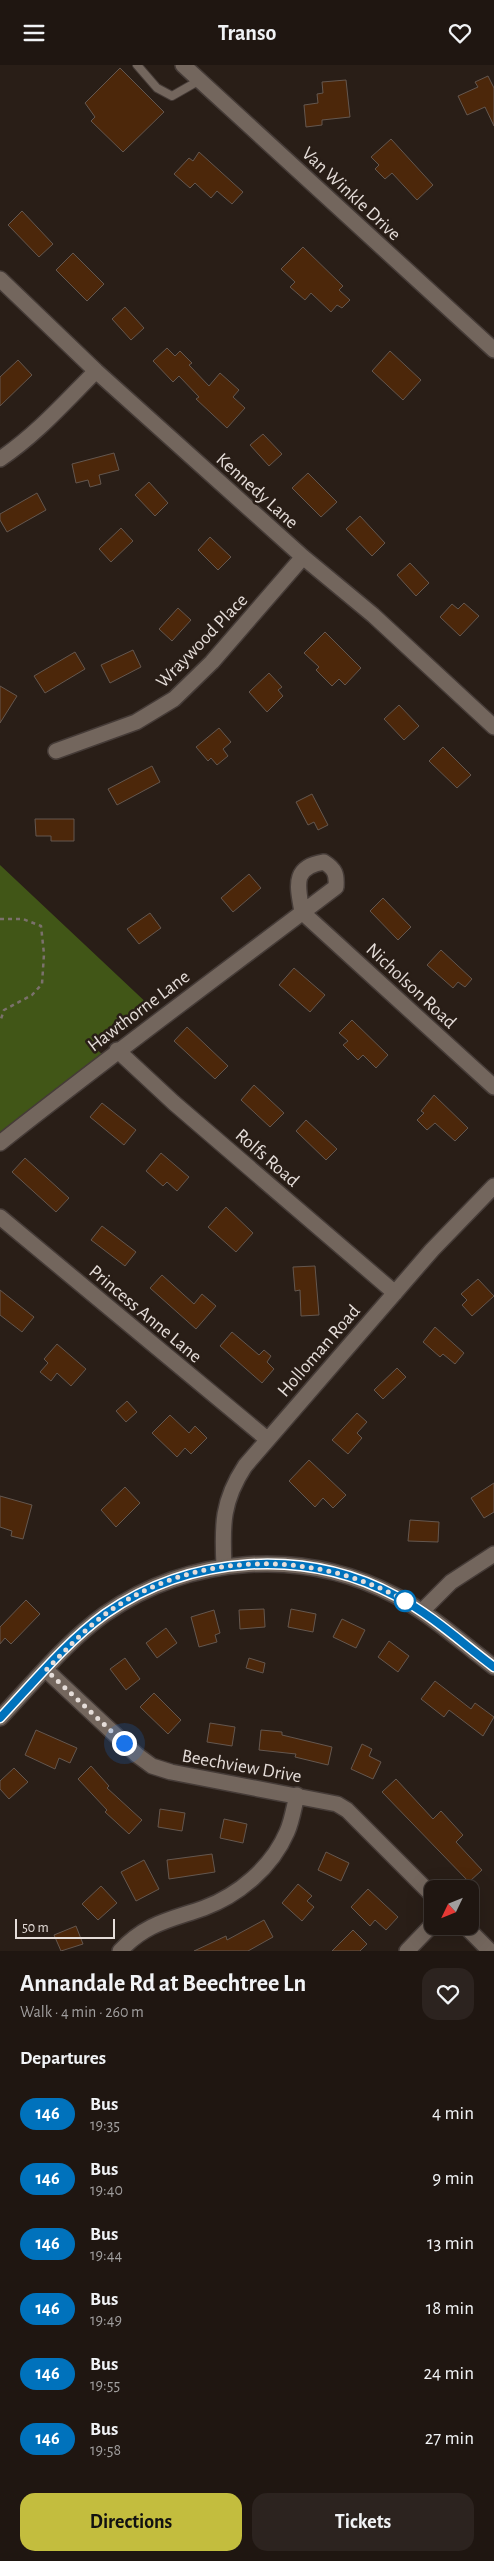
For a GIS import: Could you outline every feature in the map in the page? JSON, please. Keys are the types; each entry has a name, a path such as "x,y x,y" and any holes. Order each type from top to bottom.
{"street":[{"name":"Van Winkle Drive","path":"183,65 494,350"},
{"name":"Kennedy Lane","path":"0,279 96,371 303,557 373,615 494,727"},
{"path":"0,459 32,435 96,371"},
{"name":"Wraywood Place","path":"56,751 136,722 174,699 212,662 303,557"},
{"name":"Hawthorne Lane","path":"0,1143 117,1050 302,912"},
{"name":"Nicholson Road","path":"302,912 494,1087"},
{"name":"Rolfs Road","path":"117,1050 174,1103 394,1293"},
{"name":"Holloman Road","path":"224,1565 222,1524 227,1501 245,1465 394,1293 494,1186"},
{"name":"Princess Anne Lane","path":"0,1217 267,1439"},
{"path":"422,1611 451,1582 494,1554"},
{"path":"0,1718 85,1631 126,1602 174,1580 224,1565 279,1563 315,1567 368,1583 422,1611 494,1667"},
{"name":"Beechview Drive","path":"46,1670 137,1755 152,1766 171,1772 328,1801 347,1811 424,1887"},
{"path":"120,1951 146,1929 159,1921 204,1908 225,1898 259,1873 275,1853 287,1832 297,1795"},
{"path":"406,1951 424,1933"},
{"path":"474,1935 490,1951"}],"lane":[{"path":"137,65 157,88 172,96 200,80"}],"path":[{"path":"0,919 23,919 41,926 44,954 42,984 32,995 4,1010 0,1022"}],"green space":[{"path":"0,865 152,1008 95,1048 111,1062 0,1143"}],"building":[{"path":"120,68 164,112 123,152 91,121 95,117 85,103"},
{"path":"488,76 494,88 494,126 485,107 467,115 458,96 478,87 475,82"},
{"path":"346,80 350,117 322,120 322,125 306,127 304,105 318,103 317,94 323,93 322,82"},
{"path":"391,139 433,185 417,200 392,173 385,179 375,169 379,165 371,157"},
{"path":"199,152 243,192 232,204 217,191 211,198 195,183 190,188 174,174 189,158 193,161"},
{"path":"22,211 53,244 39,257 8,225"},
{"path":"303,247 343,286 339,290 350,300 342,308 337,305 331,312 311,293 305,300 290,287 295,282 281,269"},
{"path":"73,253 104,284 87,301 56,270"},
{"path":"125,307 144,328 131,340 112,319"},
{"path":"167,348 175,356 180,351 192,363 189,365 209,386 220,373 239,390 233,397 245,408 227,428 196,399 199,397 179,376 173,382 153,361"},
{"path":"390,351 421,380 403,400 372,371"},
{"path":"18,360 32,375 0,406 0,377"},
{"path":"263,434 282,454 269,466 250,445"},
{"path":"114,453 119,470 99,475 101,484 90,487 88,480 76,483 72,464"},
{"path":"308,473 337,502 321,517 292,488"},
{"path":"149,482 168,503 155,516 135,495"},
{"path":"37,493 46,510 7,532 0,520 0,514"},
{"path":"360,516 385,543 372,556 346,529"},
{"path":"121,528 133,541 111,562 99,549"},
{"path":"210,537 231,557 218,570 198,550"},
{"path":"410,563 429,583 416,596 397,575"},
{"path":"464,603 479,616 460,636 440,617 452,604 458,609"},
{"path":"178,608 191,620 172,641 159,629"},
{"path":"325,632 361,668 345,685 339,679 332,686 316,670 319,667 304,653"},
{"path":"133,650 141,667 110,683 101,665"},
{"path":"75,652 85,669 45,693 34,676"},
{"path":"269,673 282,687 278,690 283,696 267,712 249,692"},
{"path":"0,686 17,696 0,723"},
{"path":"399,705 419,726 404,740 384,719"},
{"path":"219,728 231,742 223,749 228,756 217,765 211,758 208,761 196,747"},
{"path":"443,747 471,775 457,788 429,761"},
{"path":"152,766 160,782 117,805 108,789"},
{"path":"312,794 328,825 318,830 314,822 308,825 296,802"},
{"path":"35,819 74,819 74,841 51,841 51,836 36,836"},
{"path":"249,874 261,888 233,912 221,898"},
{"path":"383,898 411,927 398,940 370,911"},
{"path":"150,913 161,928 139,944 127,929"},
{"path":"441,950 472,979 465,987 458,982 453,988 427,965"},
{"path":"294,968 325,995 310,1012 279,985"},
{"path":"352,1020 388,1055 376,1068 363,1055 358,1060 343,1045 348,1041 339,1033"},
{"path":"187,1027 228,1066 215,1079 174,1041"},
{"path":"254,1085 284,1113 270,1127 241,1100"},
{"path":"434,1095 468,1128 455,1141 435,1123 427,1130 417,1120 424,1113 421,1111"},
{"path":"102,1103 136,1130 124,1145 90,1117"},
{"path":"306,1120 337,1149 326,1160 296,1131"},
{"path":"161,1153 189,1177 177,1191 167,1182 163,1186 146,1171"},
{"path":"25,1158 69,1198 56,1212 12,1172"},
{"path":"226,1207 253,1233 236,1252 208,1227"},
{"path":"102,1226 136,1252 125,1266 91,1240"},
{"path":"315,1266 319,1315 301,1316 300,1290 295,1291 293,1267"},
{"path":"162,1275 194,1304 202,1294 216,1306 196,1329 150,1288"},
{"path":"478,1279 494,1296 472,1316 462,1305 467,1300 461,1294"},
{"path":"0,1290 34,1317 22,1332 0,1315"},
{"path":"435,1327 464,1353 455,1364 443,1354 440,1357 423,1342"},
{"path":"232,1332 259,1355 264,1350 271,1356 267,1362 274,1369 262,1383 220,1346"},
{"path":"57,1344 86,1369 71,1386 57,1373 51,1381 40,1372 48,1363 44,1359"},
{"path":"397,1368 406,1377 383,1399 374,1390"},
{"path":"127,1401 137,1412 126,1422 116,1411"},
{"path":"357,1413 367,1422 357,1433 362,1438 348,1454 332,1440"},
{"path":"170,1415 189,1433 195,1426 207,1438 191,1454 185,1448 177,1457 152,1433"},
{"path":"309,1460 346,1495 333,1508 323,1498 315,1507 289,1481"},
{"path":"494,1483 494,1512 484,1518 471,1498"},
{"path":"125,1487 140,1503 116,1527 101,1510"},
{"path":"0,1496 32,1505 23,1539 11,1536 12,1531 0,1527"},
{"path":"410,1520 439,1522 438,1542 408,1541"},
{"path":"26,1600 40,1614 11,1644 5,1638 0,1644 0,1627"},
{"path":"264,1609 265,1627 240,1629 239,1610"},
{"path":"291,1609 316,1614 313,1632 288,1627"},
{"path":"214,1610 220,1633 215,1635 217,1642 199,1647 191,1617"},
{"path":"342,1619 365,1630 356,1648 333,1637"},
{"path":"166,1628 177,1643 157,1658 146,1643"},
{"path":"389,1641 409,1656 398,1672 378,1657"},
{"path":"125,1658 140,1679 126,1690 110,1669"},
{"path":"249,1658 265,1663 263,1673 246,1668"},
{"path":"435,1681 471,1709 475,1703 494,1717 483,1736 449,1710 444,1717 421,1699"},
{"path":"154,1693 181,1720 168,1734 140,1707"},
{"path":"210,1723 235,1727 232,1746 207,1742"},
{"path":"36,1730 77,1748 70,1763 59,1758 55,1769 25,1755"},
{"path":"261,1730 282,1732 282,1735 332,1747 328,1765 295,1757 296,1754 259,1750"},
{"path":"362,1744 372,1749 369,1756 381,1762 373,1779 351,1769"},
{"path":"91,1766 109,1786 107,1788 142,1820 129,1834 105,1812 107,1810 78,1779"},
{"path":"14,1768 28,1782 9,1799 0,1789 0,1781"},
{"path":"396,1779 433,1819 441,1811 463,1835 456,1842 482,1870 471,1880 467,1880 382,1792"},
{"path":"160,1809 185,1813 182,1831 158,1827"},
{"path":"224,1819 247,1824 243,1843 220,1838"},
{"path":"326,1852 349,1863 341,1881 318,1870"},
{"path":"212,1854 215,1872 169,1879 167,1860"},
{"path":"144,1860 159,1889 136,1901 121,1872"},
{"path":"298,1884 312,1896 307,1901 314,1907 302,1921 282,1903"},
{"path":"101,1886 117,1903 98,1920 82,1904"},
{"path":"368,1889 398,1917 386,1930 375,1920 370,1926 351,1907"},
{"path":"264,1920 273,1937 248,1951 194,1951 226,1936 227,1940"},
{"path":"76,1926 83,1944 61,1951 54,1935"},
{"path":"353,1930 367,1944 360,1951 332,1951"}],"bus line":[{"name":"146","path":"0,1718 72,1643 105,1615 147,1590 224,1565 279,1563 315,1567 368,1583 396,1595 422,1611 494,1667"}],"route":[{"path":"124,1743 46,1670 72,1643 105,1615 147,1590 224,1565 279,1563 315,1567 339,1573 368,1583 409,1603 405,1601"}]}
